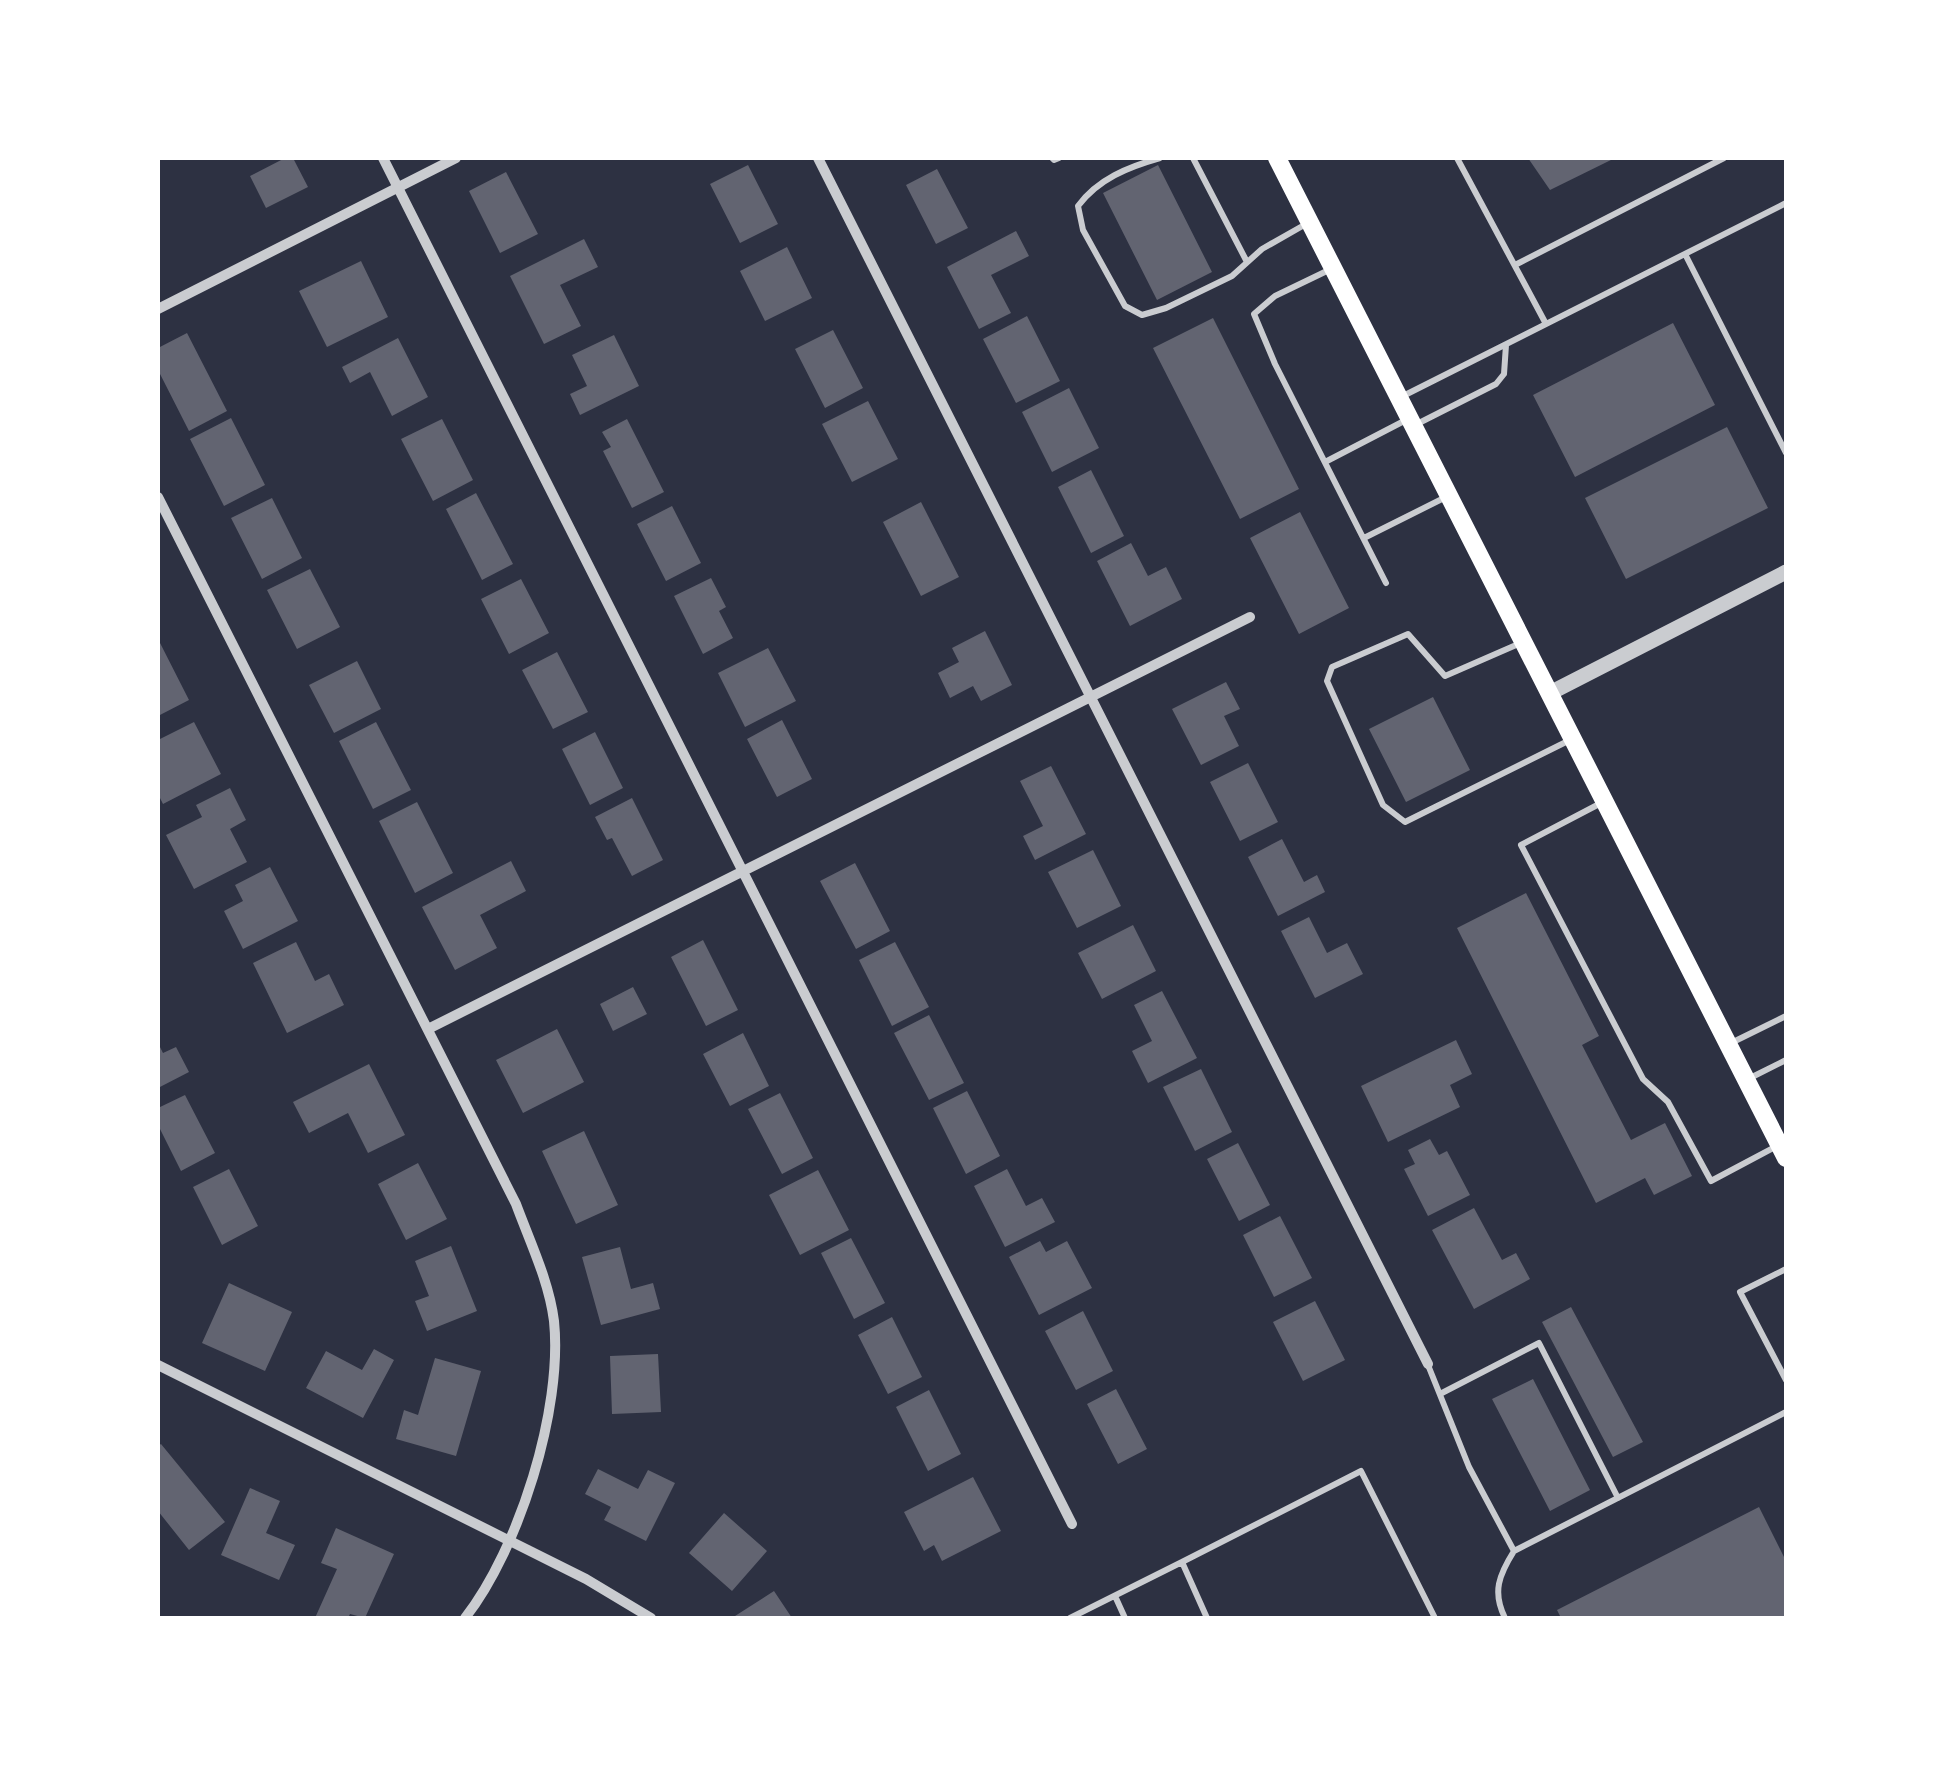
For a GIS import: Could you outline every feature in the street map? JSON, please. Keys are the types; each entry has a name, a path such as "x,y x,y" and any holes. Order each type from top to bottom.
{"main road":[{"path":"1277,158 1783,1151"}],"street":[{"path":"383,158 1072,1524"},
{"path":"158,309 456,158"},
{"path":"818,158 1428,1364"},
{"path":"158,497 516,1204 541,1270 554,1320 549,1404 531,1485 510,1540 498,1567 465,1618"},
{"path":"1550,692 1786,572"},
{"path":"428,1029 1250,617"},
{"path":"158,1365 510,1540 652,1618"}],"lane":[{"path":"1160,158 1134,166 1092,188 1078,206 1083,230 1125,306 1142,315 1166,308 1232,276 1272,242 1310,222"},
{"path":"1193,158 1247,262"},
{"path":"1457,158 1546,324"},
{"path":"1515,265 1724,158"},
{"path":"1399,398 1786,204"},
{"path":"1685,254 1786,453"},
{"path":"1333,268 1276,296 1254,314 1386,583"},
{"path":"1327,461 1496,384 1504,374 1506,344"},
{"path":"1364,538 1449,495"},
{"path":"1524,642 1445,676 1408,634 1332,667 1327,682 1383,805 1405,822 1573,738"},
{"path":"1605,801 1520,845 1643,1079 1668,1102 1710,1181 1783,1151"},
{"path":"1729,1044 1786,1016"},
{"path":"1747,1080 1786,1060"},
{"path":"1786,1269 1740,1292 1786,1380"},
{"path":"1440,1394 1539,1343 1618,1498"},
{"path":"1428,1364 1469,1466 1514,1551"},
{"path":"1505,1618 1496,1592 1501,1572 1514,1551 1786,1412"},
{"path":"1070,1618 1361,1471 1435,1618"},
{"path":"1182,1562 1207,1618"},
{"path":"1115,1596 1125,1618"}],"building":[{"path":"285,158 293,158 308,187 266,208 250,176"},
{"path":"1528,158 1615,158 1550,190"},
{"path":"748,165 778,224 740,243 710,184"},
{"path":"1158,165 1212,272 1157,300 1103,193"},
{"path":"937,169 968,228 936,244 906,185"},
{"path":"506,172 538,234 500,253 469,191"},
{"path":"1016,231 1029,256 991,275 1011,313 979,329 947,267"},
{"path":"584,239 598,267 560,285 581,326 544,344 510,276"},
{"path":"787,247 812,298 765,321 740,271"},
{"path":"361,261 388,317 327,347 299,291"},
{"path":"1027,316 1060,381 1016,403 983,339"},
{"path":"1213,318 1299,489 1240,519 1153,348"},
{"path":"1673,323 1715,405 1575,477 1533,395"},
{"path":"833,330 863,388 825,408 795,349"},
{"path":"187,333 227,411 189,431 158,370 158,348"},
{"path":"614,335 639,386 580,415 570,394 587,386 572,355"},
{"path":"398,338 428,397 392,416 370,372 350,383 342,367"},
{"path":"1069,388 1099,448 1052,472 1022,412"},
{"path":"868,401 898,459 852,482 822,424"},
{"path":"231,418 265,485 224,506 190,439"},
{"path":"442,419 473,480 433,501 401,439"},
{"path":"627,419 664,492 632,508 603,451 611,447 602,432"},
{"path":"1727,427 1768,508 1626,579 1585,498"},
{"path":"1091,470 1124,536 1091,553 1058,487"},
{"path":"476,493 513,564 482,580 446,509"},
{"path":"272,498 302,558 262,579 231,518"},
{"path":"921,502 959,577 921,596 883,522"},
{"path":"672,506 701,563 666,581 637,524"},
{"path":"1300,512 1349,608 1299,634 1250,538"},
{"path":"1131,543 1148,576 1166,567 1182,599 1130,626 1097,561"},
{"path":"310,569 340,627 297,649 267,590"},
{"path":"711,578 726,607 719,611 733,638 703,654 674,596"},
{"path":"521,579 549,633 509,654 481,599"},
{"path":"985,631 1012,685 981,701 973,686 950,698 938,673 959,662 952,648"},
{"path":"158,639 189,700 158,716"},
{"path":"768,648 796,701 745,727 718,673"},
{"path":"557,652 588,712 553,729 522,670"},
{"path":"357,661 381,709 334,733 309,685"},
{"path":"1226,682 1240,709 1224,716 1239,746 1201,765 1172,709"},
{"path":"1433,697 1470,770 1406,802 1369,729"},
{"path":"782,720 812,779 777,797 747,739"},
{"path":"194,722 221,774 163,804 158,794 158,740"},
{"path":"376,722 411,790 373,809 339,741"},
{"path":"595,732 623,788 590,805 562,749"},
{"path":"1248,763 1278,822 1240,841 1210,782"},
{"path":"1051,766 1086,834 1035,860 1023,836 1043,826 1020,781"},
{"path":"230,788 246,820 230,829 247,862 194,889 166,835 202,817 196,805"},
{"path":"632,798 663,860 632,876 612,838 607,840 595,817"},
{"path":"417,802 453,873 415,893 379,821"},
{"path":"1282,839 1304,882 1317,875 1325,892 1278,916 1248,857"},
{"path":"1093,850 1121,906 1077,928 1048,872"},
{"path":"511,861 526,891 480,915 497,948 455,970 422,907"},
{"path":"855,863 890,931 856,949 820,881"},
{"path":"270,867 298,921 243,949 224,911 243,901 235,885"},
{"path":"1526,893 1599,1036 1582,1045 1631,1140 1665,1123 1692,1176 1654,1195 1645,1178 1596,1203 1457,928"},
{"path":"1309,917 1327,953 1347,943 1363,974 1315,998 1281,931"},
{"path":"1133,925 1156,971 1102,999 1078,953"},
{"path":"703,940 738,1010 706,1026 671,957"},
{"path":"296,942 315,981 329,974 344,1005 287,1033 253,963"},
{"path":"895,942 929,1007 892,1026 859,960"},
{"path":"633,987 647,1014 613,1031 600,1004"},
{"path":"1162,991 1197,1058 1148,1083 1132,1051 1152,1041 1134,1005"},
{"path":"929,1015 964,1083 929,1100 894,1033"},
{"path":"557,1029 584,1082 523,1113 496,1060"},
{"path":"743,1033 769,1086 730,1106 703,1054"},
{"path":"1456,1040 1472,1074 1450,1085 1460,1107 1388,1142 1361,1086"},
{"path":"158,1043 163,1053 176,1047 189,1072 158,1088"},
{"path":"369,1064 405,1135 368,1153 348,1113 309,1133 293,1102"},
{"path":"1201,1069 1232,1132 1195,1151 1163,1087"},
{"path":"967,1091 1000,1156 966,1174 933,1108"},
{"path":"780,1093 813,1158 782,1174 748,1109"},
{"path":"185,1095 215,1153 181,1171 158,1125 158,1108"},
{"path":"584,1131 618,1205 576,1224 542,1151"},
{"path":"1430,1139 1439,1155 1447,1151 1470,1195 1428,1216 1404,1169 1415,1164 1408,1150"},
{"path":"1238,1143 1270,1205 1239,1221 1207,1159"},
{"path":"418,1163 447,1219 406,1240 378,1184"},
{"path":"229,1169 258,1226 222,1245 193,1187"},
{"path":"1007,1169 1026,1206 1042,1198 1055,1222 1005,1247 974,1186"},
{"path":"818,1170 849,1230 800,1255 769,1195"},
{"path":"1474,1208 1502,1260 1516,1253 1530,1279 1474,1309 1432,1230"},
{"path":"1280,1216 1312,1278 1274,1297 1243,1235"},
{"path":"851,1238 885,1303 854,1319 821,1253"},
{"path":"1040,1241 1046,1252 1067,1241 1092,1288 1039,1315 1009,1257"},
{"path":"451,1246 477,1311 427,1331 415,1301 429,1296 415,1261"},
{"path":"620,1247 631,1289 653,1283 660,1309 601,1325 582,1257"},
{"path":"229,1283 292,1312 265,1371 202,1343"},
{"path":"1315,1301 1345,1360 1303,1381 1273,1322"},
{"path":"1571,1307 1643,1442 1613,1457 1542,1322"},
{"path":"1083,1311 1113,1371 1076,1390 1045,1331"},
{"path":"892,1317 922,1377 888,1394 858,1335"},
{"path":"374,1349 394,1360 363,1418 306,1388 326,1351 362,1370"},
{"path":"658,1354 661,1412 612,1414 610,1356"},
{"path":"435,1358 481,1371 456,1456 396,1439 404,1410 418,1415"},
{"path":"1533,1379 1590,1490 1550,1511 1492,1399"},
{"path":"1116,1389 1147,1449 1118,1464 1087,1404"},
{"path":"929,1390 961,1454 928,1471 896,1407"},
{"path":"161,1444 225,1522 189,1550 158,1511"},
{"path":"598,1469 638,1489 648,1470 675,1483 646,1541 604,1520 611,1507 585,1494"},
{"path":"973,1477 1001,1531 942,1561 934,1545 924,1551 904,1512"},
{"path":"250,1488 280,1501 266,1533 295,1545 279,1580 221,1555"},
{"path":"1759,1507 1786,1561 1786,1618 1561,1618 1557,1610"},
{"path":"724,1513 767,1551 732,1591 689,1553"},
{"path":"336,1528 394,1554 365,1618 350,1614 348,1618 315,1618 337,1569 321,1563"},
{"path":"774,1591 792,1618 735,1616"}]}
